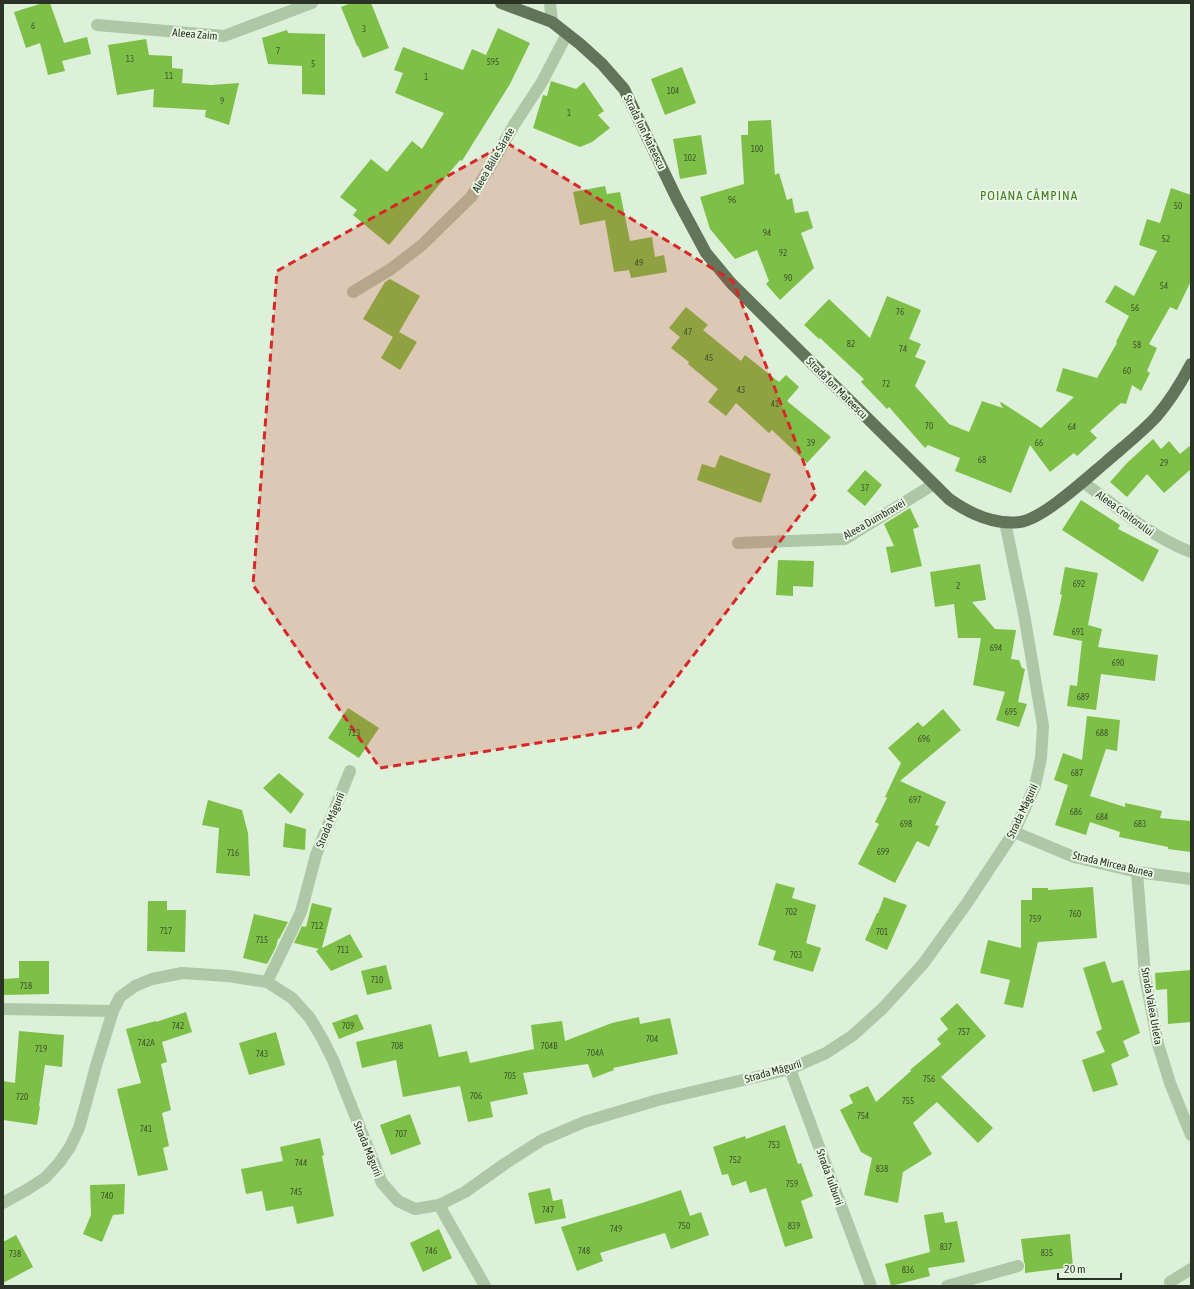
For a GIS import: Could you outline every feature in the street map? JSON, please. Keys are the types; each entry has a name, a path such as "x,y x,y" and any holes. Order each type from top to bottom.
{"main road":[{"name":"Strada Ion Mateescu","path":"501,3 552,22 602,64 624,89 677,199 706,253 731,283 934,484 950,499 965,510 980,517 1004,522 1021,522 1037,516 1083,482 1137,436 1170,400 1191,364"}],"street":[{"name":"Aleea Zaim","path":"97,25 224,36 312,3"},
{"path":"550,3 552,22"},
{"name":"Aleea Băile Sărate","path":"353,292 391,269 422,245 471,197 514,125 542,82 567,34"},
{"name":"Aleea Croitorului","path":"1083,482 1145,529 1176,546 1191,552"},
{"name":"Aleea Dumbravei","path":"738,543 845,539 934,484"},
{"name":"Strada Măgurii","path":"3,1203 45,1178 59,1163 70,1147 83,1116 113,1011 120,997 135,986 152,979 182,974 228,976 267,982 292,998 310,1018 333,1060 382,1183 398,1201 415,1209 439,1205 465,1192 542,1140 584,1122 658,1100 790,1069 826,1053 852,1036 883,1008 923,964 967,903 1014,832 1035,786 1041,758 1043,726 1024,614 1004,522"},
{"name":"Strada Măgurii","path":"267,982 301,912 316,855 350,770"},
{"name":"Strada Mircea Bunea","path":"1014,832 1074,857 1137,872 1191,879"},
{"name":"Strada Valea Urleta","path":"1137,872 1146,976 1158,1044 1170,1083 1191,1135"},
{"path":"3,1009 113,1011"},
{"name":"Strada Tulburii","path":"790,1069 871,1286"},
{"path":"439,1205 485,1286"},
{"path":"947,1286 1018,1266"},
{"path":"1171,1286 1170,1282 1191,1269"}],"highlighted area":[{"path":"507,143 733,281 816,494 639,727 380,768 253,585 277,271"}],"building":[{"path":"43,3 50,3 64,43 87,37 91,54 62,61 65,71 48,75 40,43 26,48 14,12"},
{"path":"351,3 371,3 389,48 363,58 341,7"},
{"path":"498,28 530,43 510,84 462,161 460,160 389,245 353,215 357,210 340,197 371,159 387,172 412,141 422,149 444,113 395,93 403,73 394,70 403,47 463,70 472,49 486,55"},
{"path":"287,30 288,33 325,34 325,95 302,94 302,66 268,64 262,38"},
{"path":"146,39 149,55 172,56 172,68 183,69 182,83 211,85 239,83 229,125 205,117 206,110 153,107 154,89 117,95 108,45"},
{"path":"682,67 696,103 665,115 651,79"},
{"path":"551,81 576,89 584,82 604,111 598,115 610,128 592,142 580,147 533,128 543,95 547,96"},
{"path":"771,120 775,175 779,173 787,200 792,198 795,213 808,211 813,228 801,233 814,268 780,300 766,284 769,281 757,250 735,259 710,229 700,197 744,184 741,135 748,135 748,121"},
{"path":"701,135 707,174 680,179 673,139"},
{"path":"605,186 607,194 620,192 630,241 652,237 655,257 664,255 667,272 631,278 629,270 614,272 605,220 580,225 573,192"},
{"path":"1171,188 1191,195 1191,281 1177,310 1170,307 1149,344 1157,348 1147,371 1150,373 1141,391 1132,385 1126,404 1121,403 1090,431 1097,438 1077,456 1074,453 1050,472 1030,445 1011,493 955,471 960,458 928,445 925,448 889,407 887,409 861,382 864,379 804,325 829,299 870,338 887,296 921,310 909,339 921,344 915,357 926,361 915,386 949,424 969,432 982,401 1003,408 1000,403 1001,402 1041,428 1074,397 1056,391 1063,368 1097,378 1117,343 1116,342 1129,316 1105,302 1115,285 1134,296 1157,251 1139,245 1147,219 1160,223"},
{"path":"390,279 420,296 399,332 417,342 400,370 381,358 393,337 363,319 385,282"},
{"path":"686,307 708,325 703,330 741,361 745,355 779,382 786,375 799,387 787,401 831,437 807,463 772,430 769,433 736,403 726,416 708,402 718,389 688,364 689,362 671,348 680,337 669,328"},
{"path":"1153,439 1161,449 1169,441 1180,454 1191,445 1191,469 1164,493 1147,474 1127,497 1110,482 1127,463"},
{"path":"720,455 771,474 761,503 697,480 702,464 715,468"},
{"path":"865,470 882,485 865,506 847,491"},
{"path":"1081,500 1120,525 1118,529 1159,550 1143,582 1062,530"},
{"path":"910,508 919,527 913,529 922,566 891,573 886,547 894,546 884,524"},
{"path":"778,560 814,561 813,587 793,586 793,596 776,595"},
{"path":"980,564 986,600 972,602 995,629 1016,630 1011,659 1019,660 1022,668 1025,669 1018,702 1027,704 1019,727 996,720 1005,692 973,685 981,638 958,638 954,604 935,607 930,572"},
{"path":"1065,567 1098,573 1088,625 1102,629 1098,647 1158,655 1155,681 1101,674 1096,710 1067,706 1070,685 1077,686 1082,641 1053,635 1062,595 1060,594"},
{"path":"348,708 379,728 359,758 328,738"},
{"path":"943,709 961,730 900,781 946,802 935,825 939,826 929,847 917,841 895,883 858,864 879,824 875,822 887,798 885,797 901,763 888,748 918,722 923,727"},
{"path":"1087,716 1120,720 1117,751 1106,749 1090,796 1125,807 1125,803 1162,811 1160,818 1191,821 1191,852 1168,849 1168,847 1119,837 1120,832 1090,822 1086,835 1055,825 1068,785 1054,780 1063,753 1082,760"},
{"path":"279,773 304,794 291,814 263,788"},
{"path":"208,800 242,810 248,833 250,876 216,873 219,828 202,825"},
{"path":"285,823 306,829 305,850 283,847"},
{"path":"776,883 795,888 792,898 816,905 806,943 821,948 813,972 773,960 776,951 758,945"},
{"path":"1093,887 1097,938 1038,942 1023,1008 1004,1004 1010,980 980,973 988,940 1021,948 1021,900 1032,900 1032,888 1048,888 1048,890"},
{"path":"884,897 907,905 887,950 865,940"},
{"path":"148,901 167,901 167,910 186,910 185,952 147,951"},
{"path":"312,903 332,908 322,948 350,934 363,957 331,971 316,951 319,949 294,943 302,926 306,927"},
{"path":"254,914 288,922 278,939 276,947 267,964 243,958"},
{"path":"19,961 49,961 49,994 3,995 3,979 19,978"},
{"path":"1105,961 1112,983 1123,980 1140,1033 1123,1041 1129,1056 1111,1064 1118,1085 1093,1092 1082,1060 1105,1052 1096,1032 1102,1029 1083,968"},
{"path":"386,965 392,989 367,995 361,971"},
{"path":"1191,970 1191,1022 1168,1024 1167,989 1156,990 1155,973"},
{"path":"957,1003 986,1036 941,1077 993,1128 978,1143 937,1102 913,1123 932,1154 903,1172 898,1203 864,1195 872,1158 861,1152 840,1110 853,1103 849,1095 868,1086 876,1102 911,1071 910,1070 941,1044 937,1039 948,1029 940,1019"},
{"path":"186,1012 192,1032 162,1042 167,1062 161,1064 171,1110 162,1113 169,1146 163,1148 168,1170 138,1176 117,1089 141,1083 126,1029 156,1022"},
{"path":"357,1014 364,1029 339,1039 332,1023"},
{"path":"639,1017 640,1024 670,1018 678,1054 613,1068 614,1070 593,1078 588,1064 523,1073 528,1094 490,1102 493,1117 468,1122 460,1086 403,1097 396,1060 362,1068 356,1042 431,1024 439,1057 467,1051 470,1063 534,1049 531,1025 562,1021 565,1041 612,1023"},
{"path":"19,1031 64,1035 62,1067 45,1065 37,1125 3,1120 3,1081 15,1083"},
{"path":"276,1032 285,1065 249,1075 239,1043"},
{"path":"410,1114 421,1144 391,1155 380,1125"},
{"path":"785,1125 798,1164 801,1163 813,1196 801,1201 813,1238 785,1247 766,1188 750,1193 746,1181 732,1186 728,1174 722,1175 713,1147 745,1136 746,1139"},
{"path":"320,1138 324,1155 322,1156 334,1216 297,1224 293,1206 266,1211 262,1191 246,1194 241,1169 283,1161 280,1147"},
{"path":"125,1184 124,1214 113,1215 102,1242 83,1234 91,1215 90,1185"},
{"path":"550,1188 553,1201 562,1199 566,1218 535,1224 528,1193"},
{"path":"681,1190 690,1216 701,1212 709,1235 671,1249 665,1233 600,1253 603,1261 577,1271 561,1227"},
{"path":"943,1212 945,1223 957,1221 965,1262 928,1268 930,1276 891,1286 885,1264 930,1252 924,1215"},
{"path":"439,1229 452,1258 423,1272 410,1243"},
{"path":"1070,1234 1073,1267 1025,1273 1021,1239"},
{"path":"16,1235 33,1267 3,1283 3,1242"}],"district":[{"name":"POIANA CÂMPINA","path":"1029,195"}]}
